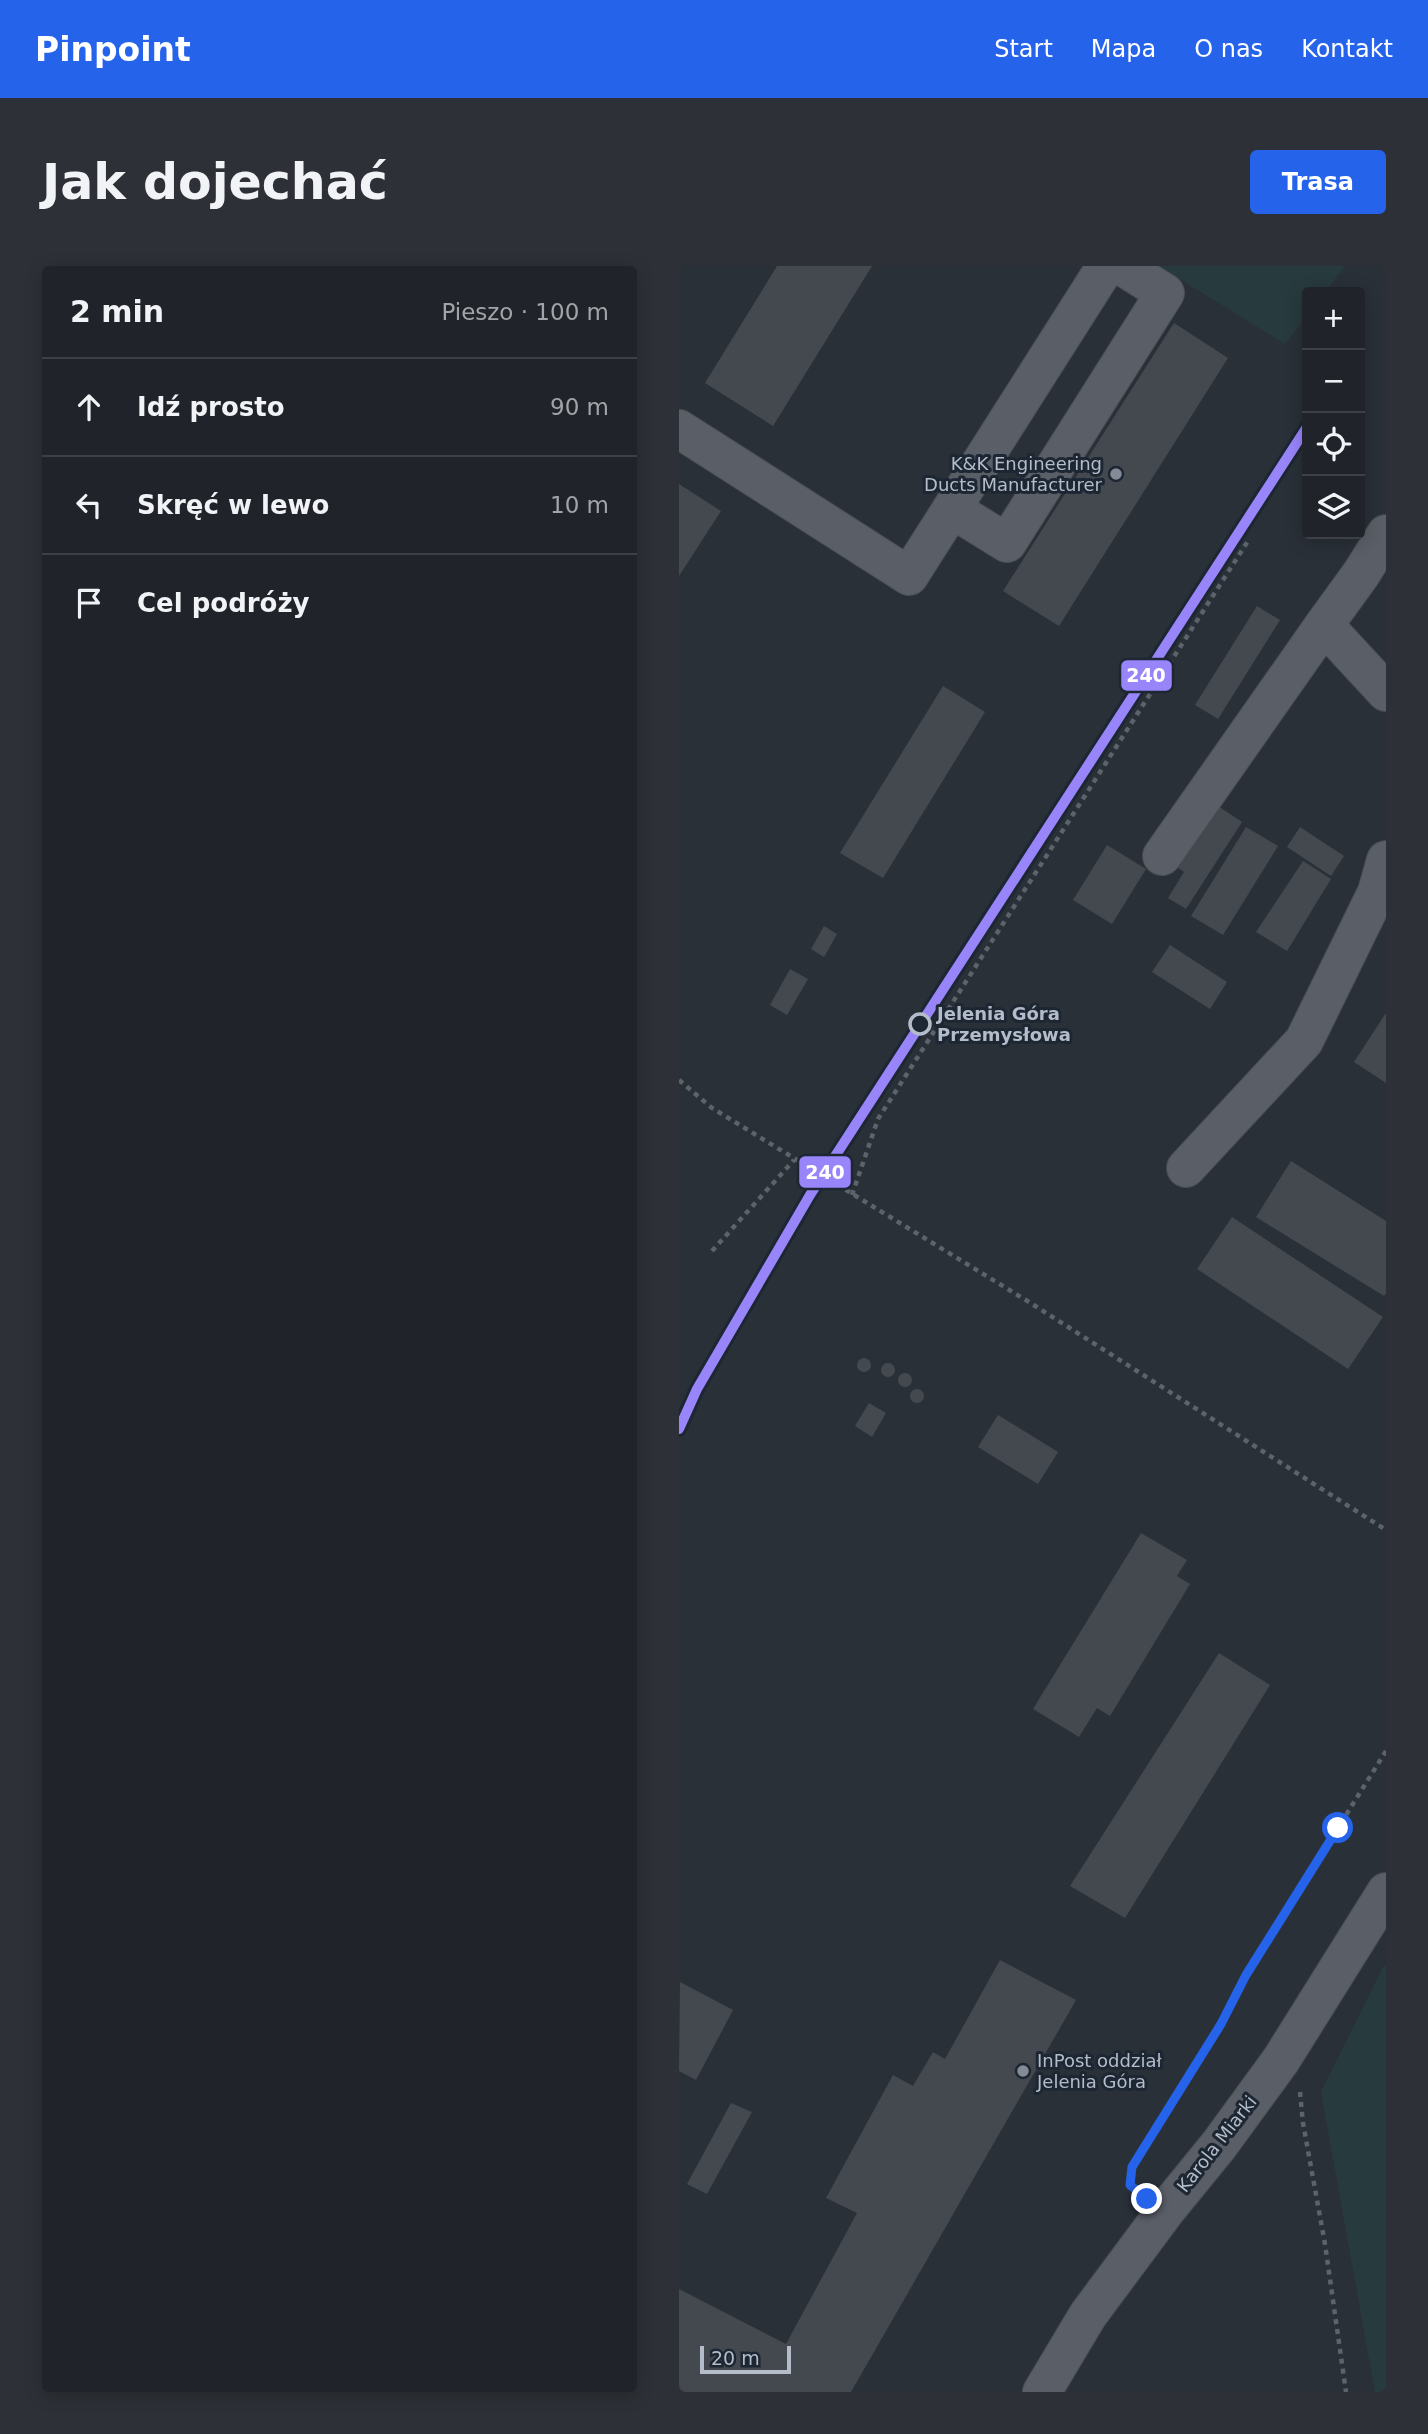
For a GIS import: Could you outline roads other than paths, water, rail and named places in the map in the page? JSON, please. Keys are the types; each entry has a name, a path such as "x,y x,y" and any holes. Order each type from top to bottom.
{"street":[{"path":"679,429 909,576 1106,266"},
{"path":"952,509 1007,543 1165,293 1122,266"},
{"path":"1162,856 1361,574 1386,534"},
{"path":"1324,625 1386,692"},
{"path":"1186,1168 1304,1041 1377,892 1386,860"},
{"name":"Karola Miarki","path":"1042,2392 1089,2315 1166,2210 1219,2145 1280,2060 1386,1892"}],"place":[{"name":"K&K Engineering Ducts Manufacturer","path":"1116,474"},
{"name":"Jelenia Góra Przemysłowa","path":"920,1024"},
{"name":"InPost oddział Jelenia Góra","path":"1023,2071"}]}
